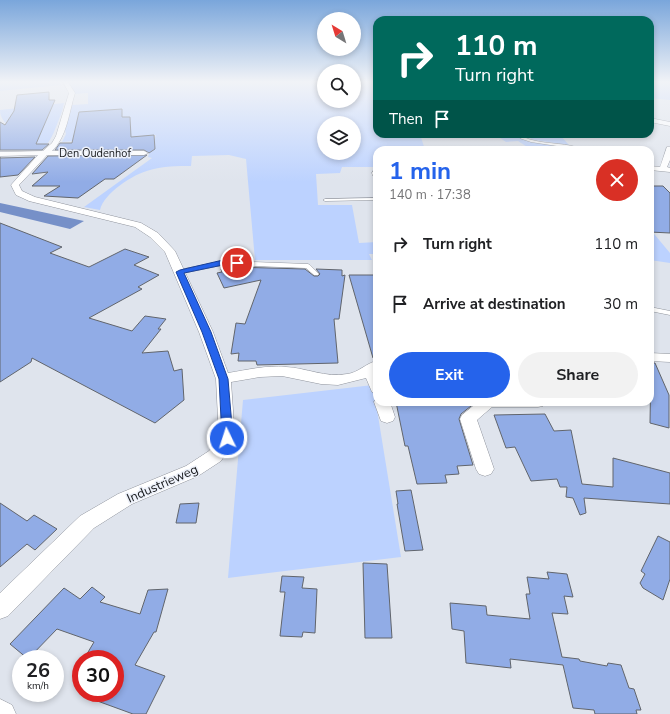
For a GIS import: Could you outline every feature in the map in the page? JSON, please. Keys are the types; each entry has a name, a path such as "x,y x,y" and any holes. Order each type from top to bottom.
{"street":[{"path":"0,154 45,153 55,144 65,115"},
{"path":"654,121 670,124"},
{"path":"654,168 666,170 670,149"},
{"name":"Den Oudenhof","path":"45,153 144,153"},
{"name":"Industrieweg","path":"0,608 87,522 125,499 192,471 215,456 227,438 223,379 206,332 170,251 154,235 138,225 32,199 19,193 15,185 45,153"},
{"path":"654,357 670,358"},
{"path":"223,379 263,372 283,371 328,380 346,380 360,376 373,369"},
{"path":"383,406 387,417"},
{"path":"483,406 468,419 485,469"}],"lane":[{"path":"523,138 531,141 567,146"},
{"path":"325,200 373,198"},
{"path":"180,272 223,263 308,266 316,274"},
{"path":"654,310 670,313"}],"shaded area":[{"path":"61,115 47,144 42,149 36,150 25,145 1,116"},
{"path":"69,115 373,115 373,138 421,138 424,146 373,146 373,167 342,167 340,173 316,174 318,205 352,205 359,243 373,242 373,254 369,254 372,260 255,260 246,159 229,155 192,156 191,166 170,166 143,172 120,185 113,191 107,197 100,210 84,207 152,158 148,157 156,135 62,142 66,134 65,130"},
{"path":"500,138 522,138 528,141 558,146 526,146 518,141 506,142"},
{"path":"529,138 563,138 569,145"},
{"path":"0,203 84,221 70,229 0,212"},
{"path":"654,234 670,253 670,263 654,261"},
{"path":"373,385 373,406 376,406 401,557 228,578 243,400"}],"building":[{"path":"11,115 48,115 36,144 49,144 42,150 0,150 0,122 5,125"},
{"path":"78,115 122,115 122,117 130,117 131,137 154,135 155,149 149,153 144,150 55,150 60,143 72,143"},
{"path":"147,155 114,179 105,179 78,198 44,196 60,186 32,186 48,172 32,174 48,156"},
{"path":"35,157 18,175 0,177 0,158"},
{"path":"654,186 663,186 670,193 670,233 654,232"},
{"path":"0,223 62,247 50,253 89,267 125,249 149,257 134,265 159,275 138,287 142,289 89,318 132,331 145,316 166,319 158,329 161,329 142,353 168,351 174,371 182,369 184,400 155,423 32,358 31,362 0,382"},
{"path":"232,267 305,269 314,276 318,276 320,274 316,269 342,270 342,276 345,275 339,319 334,319 338,363 257,365 256,361 238,361 239,353 231,354 236,323 245,324 261,280 224,288 217,273 222,272 221,269"},
{"path":"349,275 373,275 373,358"},
{"path":"655,363 669,395 669,428 650,423 650,406 654,406"},
{"path":"397,406 471,406 461,414 459,419 473,465 457,466 459,474 445,475 447,483 417,484 408,446 405,446"},
{"path":"545,414 554,431 571,430 582,484 613,487 613,458 670,473 670,504 584,498 586,513 580,515 573,498 566,497 567,487 560,487 557,479 531,481 515,447 506,448 494,415"},
{"path":"411,490 423,550 405,551 396,491"},
{"path":"0,503 27,521 34,515 57,529 35,550 27,544 0,567"},
{"path":"199,503 196,523 176,523 180,504"},
{"path":"658,536 670,542 670,579 663,600 643,588 640,583 645,574 641,571"},
{"path":"363,563 387,564 392,638 365,638"},
{"path":"547,572 567,574 573,597 564,596 568,614 552,613 562,657 579,659 580,661 607,666 608,663 621,665 629,688 634,689 641,710 636,710 637,714 595,714 594,710 573,708 563,665 510,659 511,668 466,663 464,631 452,629 450,603 486,606 487,615 530,619 526,594 530,594 527,577 549,579"},
{"path":"282,576 304,577 302,588 317,589 315,633 303,632 302,637 280,636 285,592 280,592"},
{"path":"92,587 105,597 100,602 140,614 148,590 168,589 156,632 154,632 135,665 165,676 146,714 133,714 100,702 124,702 124,650 89,650 94,642 57,629 37,650 17,650 10,644 64,588 80,599"}],"route":[{"path":"227,438 223,379 206,332 180,272 223,263 237,263"}]}
